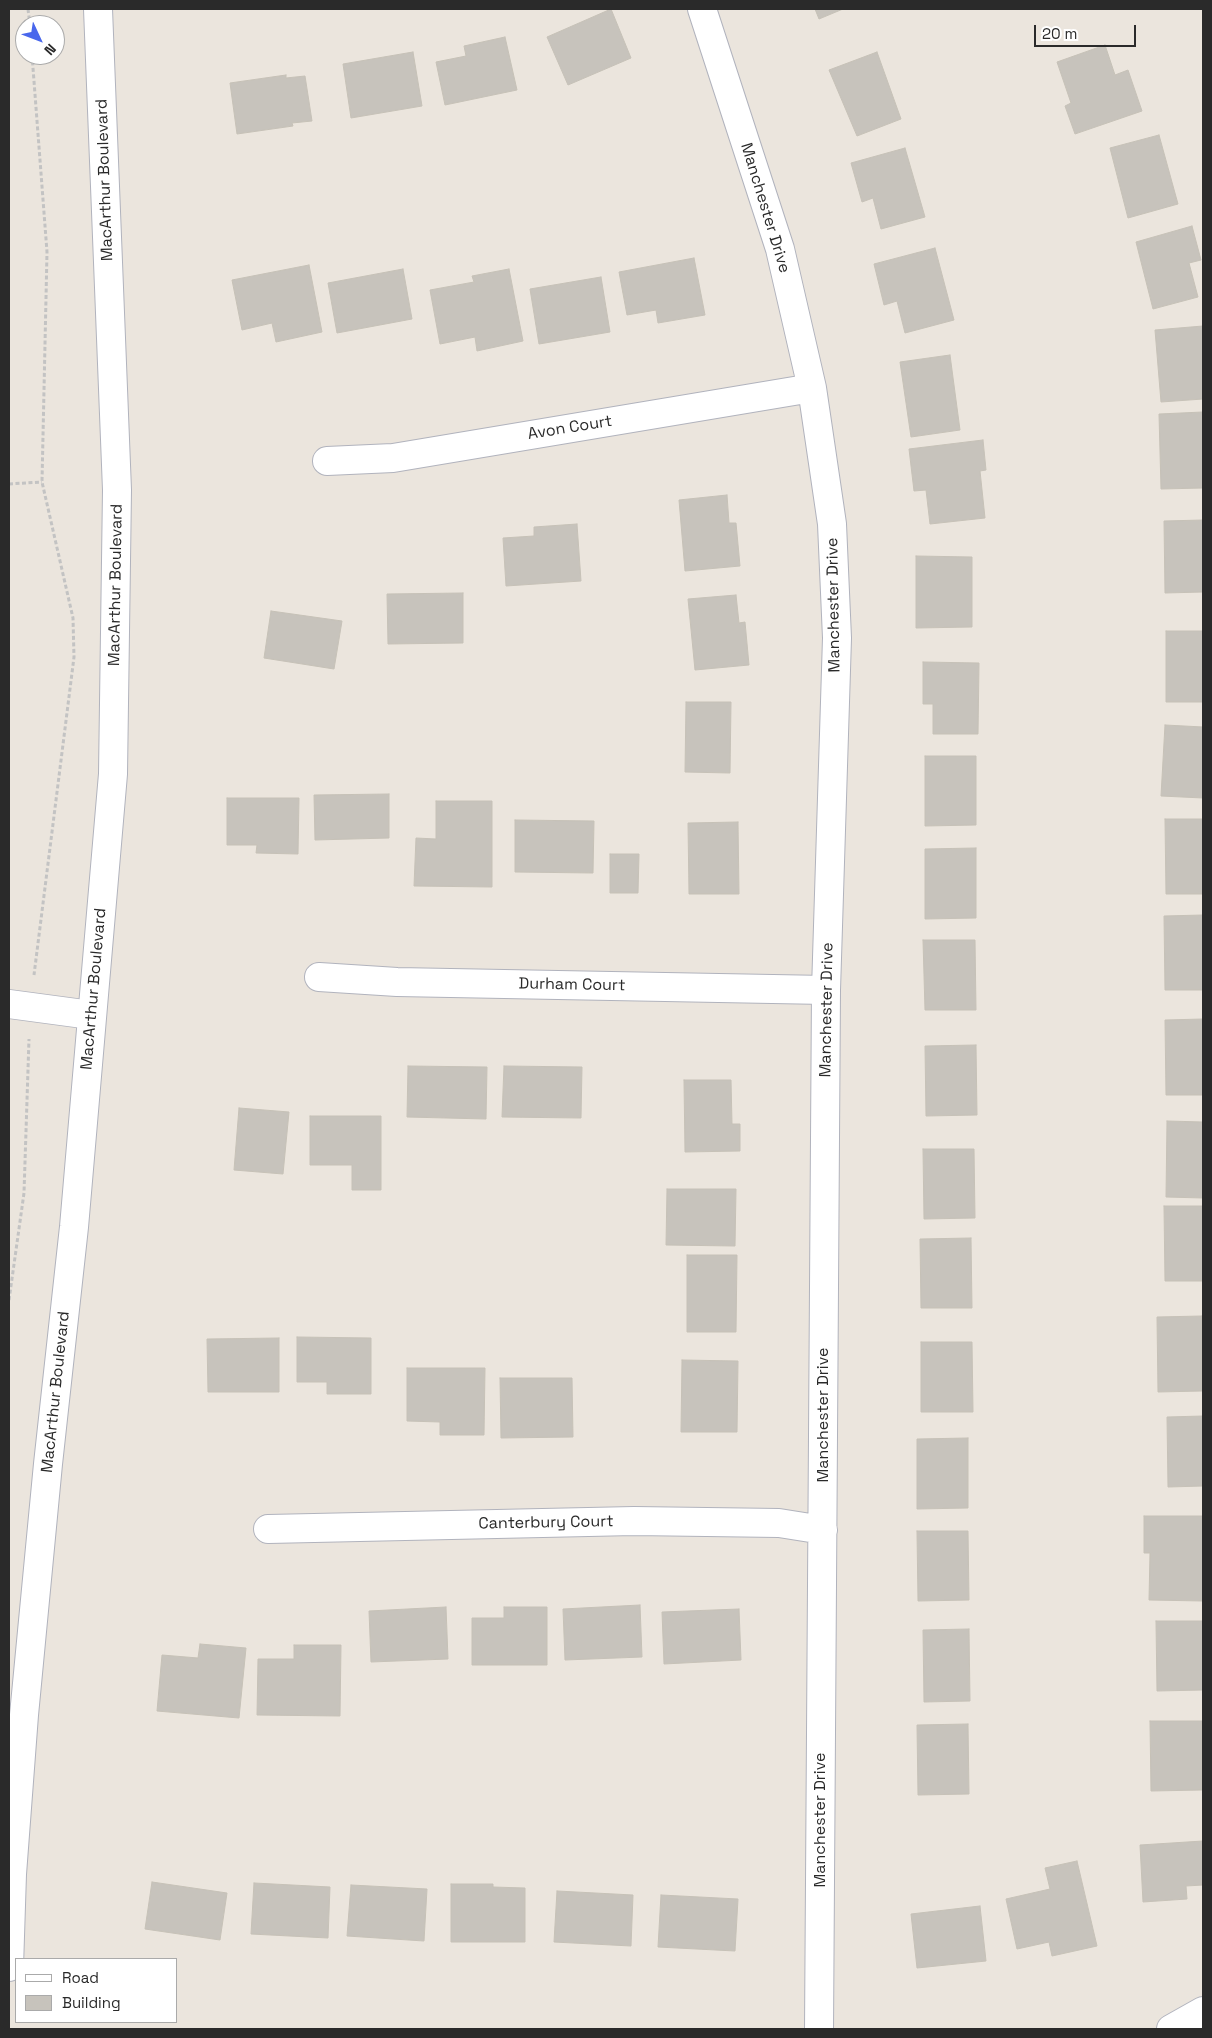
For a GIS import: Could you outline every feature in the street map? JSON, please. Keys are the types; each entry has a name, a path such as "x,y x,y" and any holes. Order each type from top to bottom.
{"street":[{"name":"MacArthur Boulevard","path":"9,1967 12,1874 24,1715 48,1464 74,1227 113,774 117,490 98,9"},
{"name":"Manchester Drive","path":"702,9 780,249 812,388 832,524 836,592 837,638 826,990 824,1530 819,2029"},
{"name":"Avon Court","path":"327,461 392,458 812,388"},
{"name":"Durham Court","path":"319,977 397,982 826,990"},
{"path":"20,1005 91,1015"},
{"name":"Canterbury Court","path":"268,1529 634,1521 779,1523 824,1530"},
{"path":"1172,2029 1203,2011"}],"path":[{"path":"9,1300 24,1193 28,1056 20,1005 36,957 74,657 72,618 42,482 47,252 33,65"},
{"path":"9,484 42,482"}],"building":[{"path":"611,9 631,58 568,85 547,37"},
{"path":"815,9 843,9 819,19"},
{"path":"505,37 517,90 445,105 436,62 466,56 464,46"},
{"path":"1105,45 1115,75 1128,70 1142,111 1075,134 1065,106 1071,103 1057,62"},
{"path":"413,52 422,106 351,118 343,64"},
{"path":"877,52 901,119 857,136 829,70"},
{"path":"286,75 286,78 305,76 312,121 292,123 293,126 237,134 230,83"},
{"path":"1159,135 1178,204 1128,218 1110,148"},
{"path":"905,148 925,217 881,229 873,198 862,202 851,163"},
{"path":"1192,226 1201,260 1189,263 1198,297 1153,309 1136,242"},
{"path":"935,248 954,320 905,333 897,301 884,305 874,264"},
{"path":"694,258 705,315 658,323 656,310 627,315 619,272"},
{"path":"309,265 322,332 276,342 272,323 242,330 232,280"},
{"path":"403,269 412,319 337,333 328,283"},
{"path":"509,269 523,341 477,351 475,337 440,344 430,290 474,282 472,276"},
{"path":"601,277 610,332 539,344 530,289"},
{"path":"1203,326 1203,399 1161,402 1155,330"},
{"path":"950,355 960,430 911,437 900,362"},
{"path":"1203,412 1203,488 1161,489 1159,414"},
{"path":"983,440 986,470 980,471 985,518 930,524 926,490 914,491 909,449"},
{"path":"727,495 729,523 736,523 740,566 685,571 679,500"},
{"path":"1203,520 1203,592 1165,593 1164,521"},
{"path":"577,524 581,581 506,586 503,538 534,536 534,527"},
{"path":"916,556 972,557 972,627 916,628"},
{"path":"463,593 463,643 388,644 387,594"},
{"path":"736,595 739,623 745,622 749,665 695,670 688,599"},
{"path":"271,611 342,621 334,669 264,658"},
{"path":"1166,631 1203,631 1203,702 1166,702"},
{"path":"923,662 979,663 978,734 933,734 933,704 923,704"},
{"path":"686,702 731,702 730,773 685,772"},
{"path":"1165,725 1203,727 1203,798 1161,796"},
{"path":"925,756 976,756 976,825 925,826"},
{"path":"389,794 389,838 315,840 314,795"},
{"path":"227,798 299,798 298,854 256,853 257,845 227,845"},
{"path":"436,801 492,801 492,887 414,886 416,838 436,839"},
{"path":"1165,819 1203,819 1203,894 1166,894"},
{"path":"515,820 594,821 593,873 515,872"},
{"path":"738,822 739,894 689,894 688,823"},
{"path":"976,848 976,918 925,919 925,849"},
{"path":"610,854 639,854 638,893 610,893"},
{"path":"1203,915 1203,990 1165,990 1164,916"},
{"path":"923,940 975,940 976,1010 925,1010"},
{"path":"1203,1019 1203,1095 1166,1095 1165,1020"},
{"path":"976,1045 977,1115 926,1116 925,1046"},
{"path":"408,1066 487,1067 486,1119 407,1117"},
{"path":"504,1066 582,1067 581,1118 502,1117"},
{"path":"684,1080 731,1080 732,1124 740,1124 740,1151 685,1152"},
{"path":"239,1108 289,1112 283,1174 234,1170"},
{"path":"310,1116 381,1116 381,1190 352,1190 352,1165 310,1165"},
{"path":"1167,1121 1203,1122 1203,1198 1166,1197"},
{"path":"923,1149 974,1149 975,1218 924,1219"},
{"path":"667,1189 736,1189 735,1246 666,1245"},
{"path":"1164,1206 1203,1206 1203,1281 1165,1281"},
{"path":"971,1238 972,1308 921,1308 920,1239"},
{"path":"687,1255 737,1255 736,1332 687,1332"},
{"path":"1202,1316 1202,1391 1158,1392 1157,1317"},
{"path":"297,1337 371,1338 371,1394 327,1394 327,1382 297,1382"},
{"path":"279,1338 279,1392 208,1392 207,1339"},
{"path":"921,1342 972,1342 973,1412 921,1412"},
{"path":"682,1360 738,1361 737,1432 681,1432"},
{"path":"407,1368 485,1368 484,1435 440,1435 440,1422 407,1421"},
{"path":"500,1378 572,1378 573,1437 501,1438"},
{"path":"1203,1416 1203,1486 1168,1487 1167,1417"},
{"path":"968,1438 968,1508 917,1509 917,1439"},
{"path":"1144,1516 1203,1516 1203,1601 1149,1600 1150,1553 1144,1553"},
{"path":"917,1531 968,1531 969,1600 918,1601"},
{"path":"640,1605 642,1657 565,1660 563,1609"},
{"path":"446,1607 448,1659 371,1662 369,1611"},
{"path":"504,1607 547,1607 547,1665 472,1665 472,1618 504,1618"},
{"path":"739,1609 741,1660 664,1664 662,1612"},
{"path":"1156,1621 1203,1621 1203,1690 1157,1691"},
{"path":"969,1629 970,1701 924,1702 923,1630"},
{"path":"200,1644 246,1648 239,1718 157,1711 162,1655 198,1658"},
{"path":"294,1645 341,1645 340,1716 257,1715 258,1659 294,1659"},
{"path":"1150,1721 1202,1721 1202,1790 1151,1791"},
{"path":"968,1724 969,1794 918,1795 917,1725"},
{"path":"1203,1841 1203,1885 1186,1886 1187,1899 1143,1902 1140,1845"},
{"path":"1077,1861 1097,1946 1052,1956 1049,1942 1017,1949 1006,1899 1050,1889 1045,1868"},
{"path":"152,1882 227,1893 220,1940 145,1929"},
{"path":"254,1883 330,1887 328,1938 251,1934"},
{"path":"451,1884 493,1884 493,1887 525,1888 525,1942 451,1942"},
{"path":"351,1885 427,1889 424,1941 347,1936"},
{"path":"557,1891 633,1895 631,1946 554,1942"},
{"path":"661,1895 738,1899 735,1951 658,1947"},
{"path":"980,1906 986,1961 917,1968 911,1914"}]}
